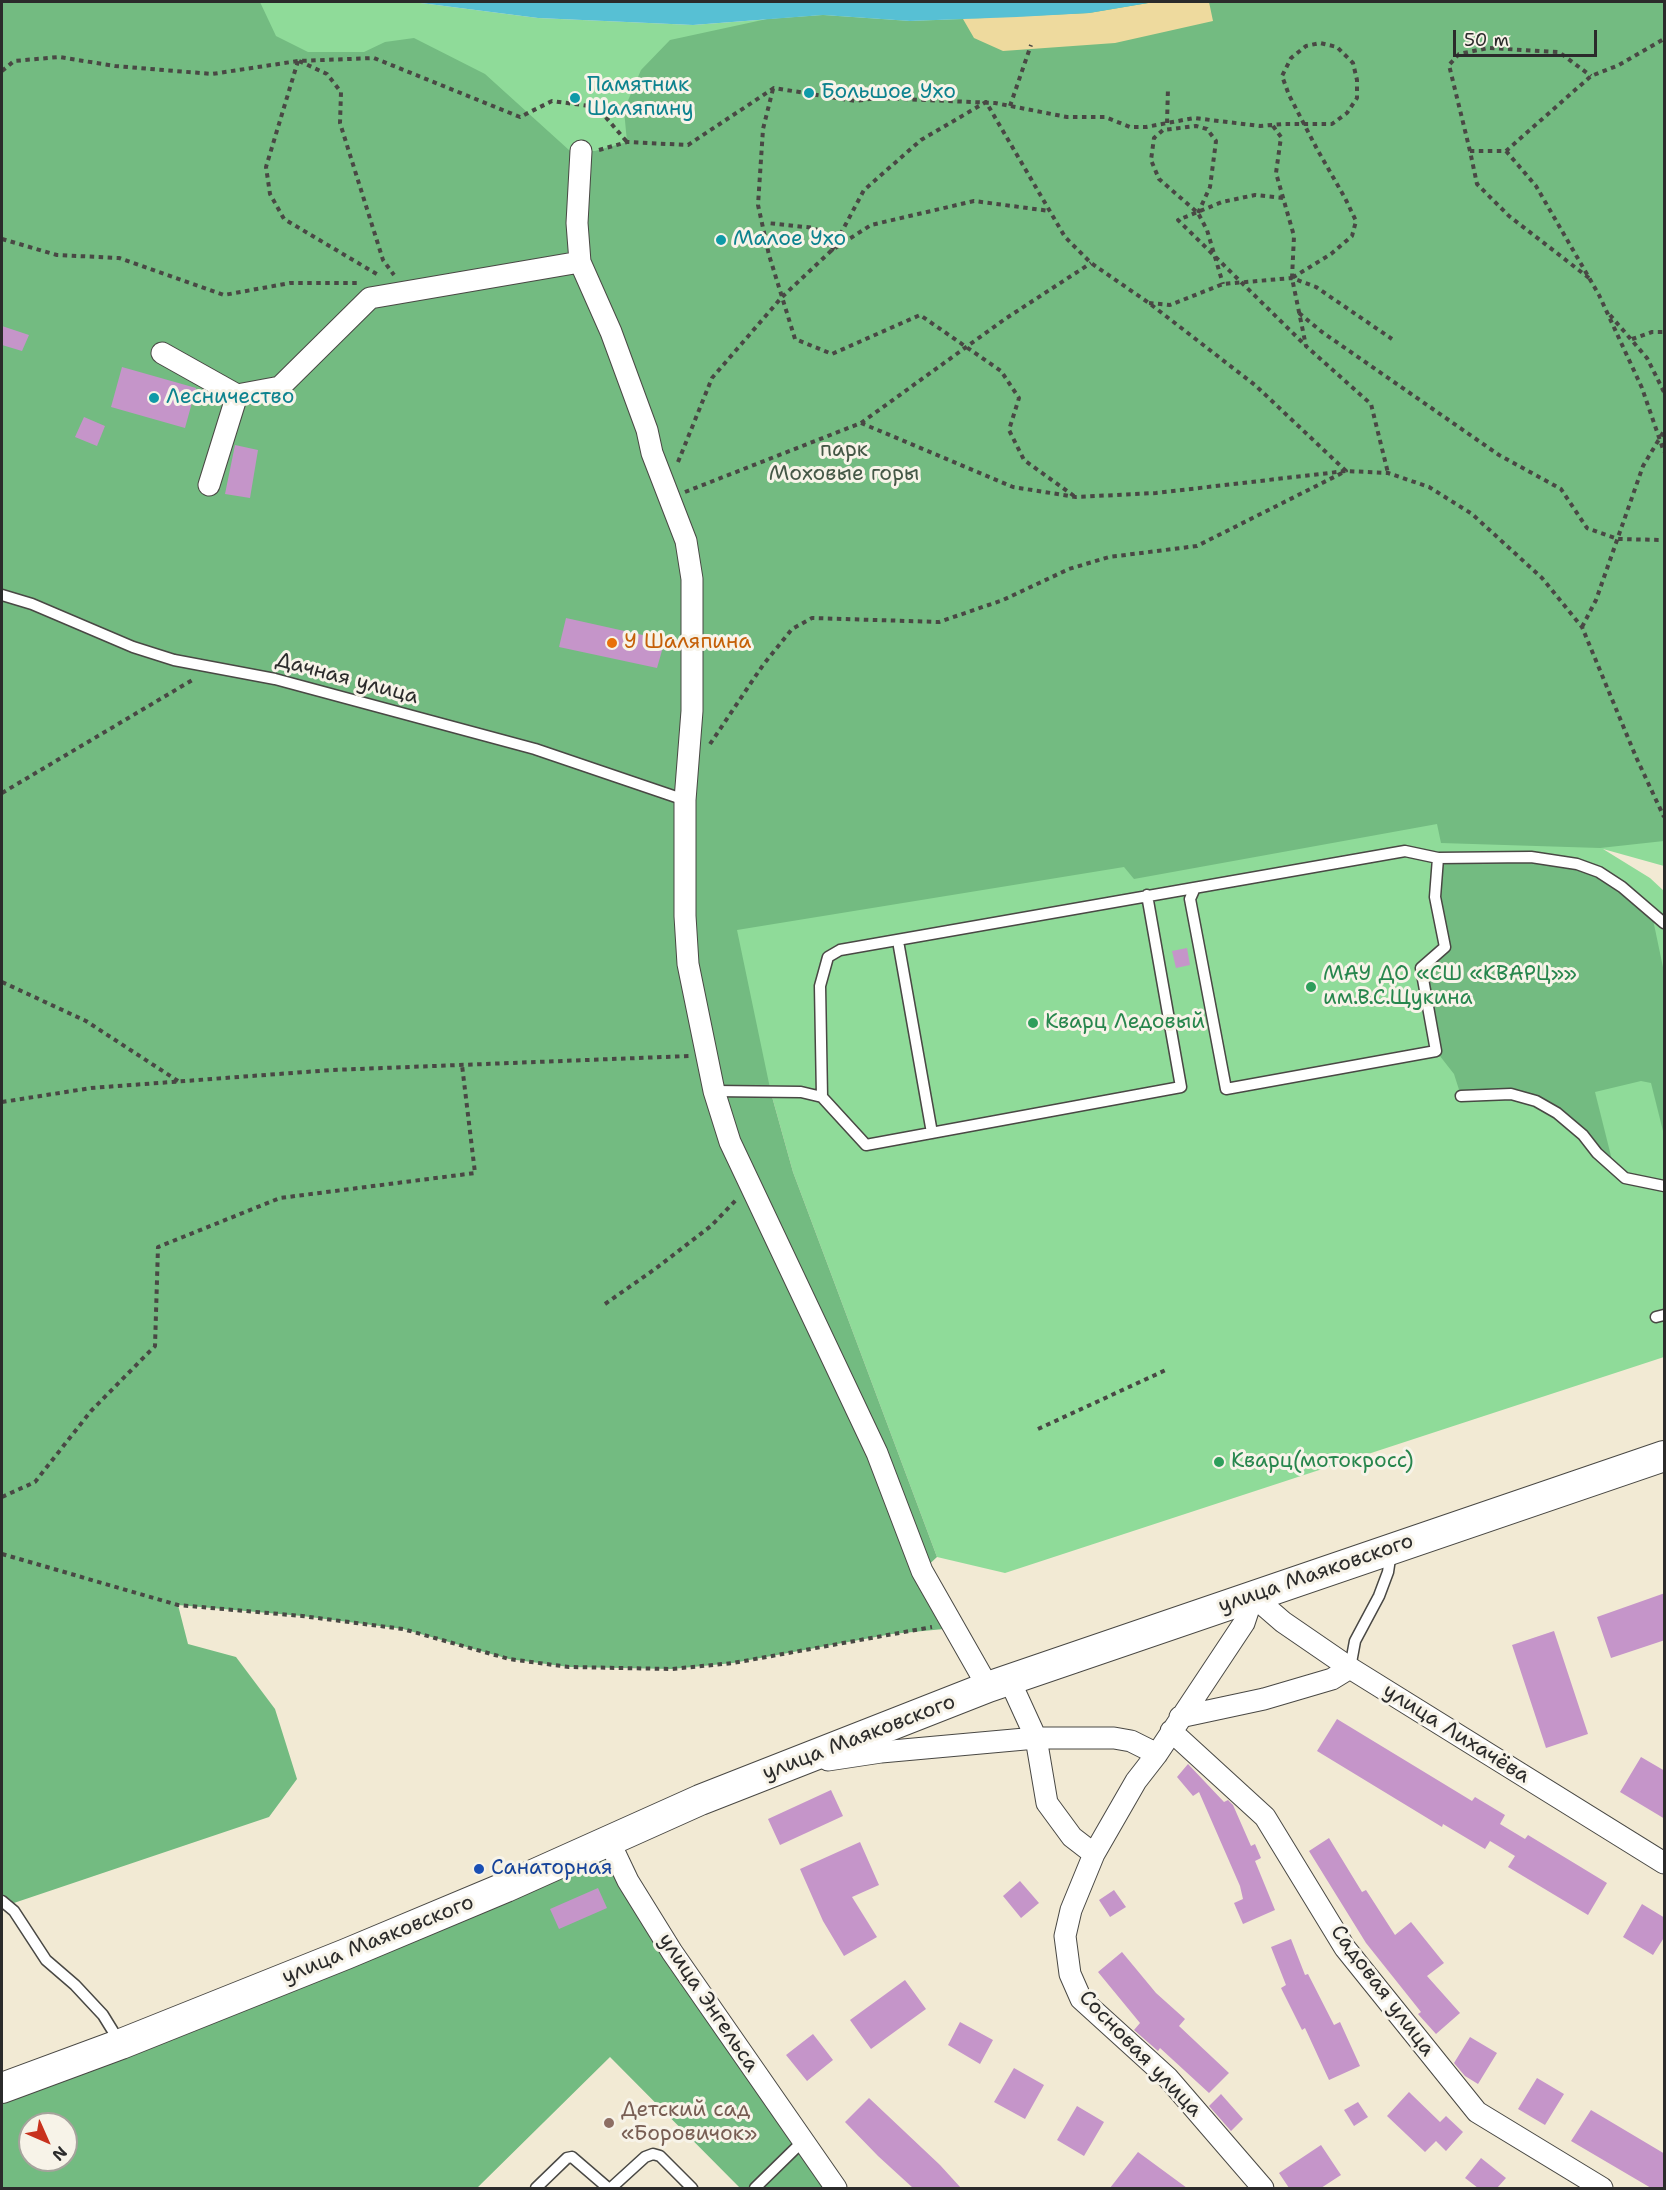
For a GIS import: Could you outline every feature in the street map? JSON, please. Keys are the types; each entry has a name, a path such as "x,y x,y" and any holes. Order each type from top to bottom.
{"main road":[{"name":"улица Маяковского","path":"2,2088 70,2064 346,1954 786,1766 998,1683 1665,1456"}],"street":[{"path":"581,151 577,223 580,262 611,332 686,541 692,579 692,711 685,800 685,916 688,964 714,1091 730,1142 877,1453 922,1571 954,1628 998,1683 1036,1738 1047,1803 1072,1837 1094,1854"},
{"path":"162,353 237,395 280,387 370,298 580,262"},
{"path":"209,485 237,395"},
{"name":"улица Лихачёва","path":"1253,1596 1283,1622 1350,1668 1665,1863"},
{"name":"Сосновая улица","path":"1253,1596 1244,1623 1157,1754 1136,1781 1094,1854 1071,1910 1065,1936 1070,1974 1081,1999 1168,2078 1263,2188"},
{"path":"1176,1724 1332,1679 1350,1668"},
{"name":"Садовая улица","path":"1176,1724 1265,1817 1345,1948 1477,2112 1602,2188"},
{"path":"786,1766 881,1752 1036,1738 1114,1738 1131,1741 1157,1754"},
{"name":"улица Энгельса","path":"609,1841 628,1881 672,1952 836,2188"}],"lane":[{"name":"Дачная улица","path":"2,595 32,604 133,647 174,660 275,680 535,749 685,800"},
{"path":"822,1097 820,986 828,957 840,950 1146,895 1194,890 1405,851 1438,858 1531,857 1576,864 1599,872 1622,887 1665,923"},
{"path":"1194,890 1190,899 1226,1089 1436,1051 1421,968 1444,948 1436,897 1438,858"},
{"path":"714,1091 801,1092 822,1097 866,1145 1181,1087 1146,895"},
{"path":"898,941 932,1133"},
{"path":"1461,1096 1511,1094 1536,1101 1565,1120 1625,1178 1665,1186"},
{"path":"1350,1668 1355,1641 1379,1596 1388,1572 1391,1548"},
{"path":"2,1901 14,1911 46,1960 75,1985 103,2015 121,2044"},
{"path":"755,2188 803,2141"},
{"path":"536,2188 567,2158 572,2157 610,2188 645,2157 653,2154 660,2156 692,2188"}],"path":[{"path":"1470,151 1506,151 1591,76 1619,65 1665,39"},
{"path":"581,151 595,151 627,142 688,145 774,88 855,101 878,98 986,102 1067,117 1105,117 1130,127 1194,118 1273,126 1283,124 1304,124 1315,123 1332,124 1347,113 1357,98 1357,80 1353,63 1337,47 1320,44 1306,46 1292,58 1282,76 1288,95 1298,113 1303,122 1308,131 1317,149 1345,198 1356,222 1352,236 1331,254 1292,278"},
{"path":"1011,106 1031,45"},
{"path":"1589,278 1509,216 1477,184 1449,65 1459,54 1488,48 1559,52 1591,76"},
{"path":"2,71 15,61 59,57 115,66 212,74 298,61 374,58 520,117 552,101 597,106 627,142"},
{"path":"298,61 266,167 270,194 285,219 407,292"},
{"path":"298,61 327,74 341,92 340,123 383,260 407,292"},
{"path":"774,88 763,129 758,205 769,255 795,339 832,354 920,315 1001,371 1019,398 1009,430 1024,460 1076,498"},
{"path":"1167,123 1168,88"},
{"path":"986,102 1065,237 1091,263 1149,303 1255,385 1346,471"},
{"path":"832,250 864,190 921,140 986,102"},
{"path":"1198,213 1210,187 1216,141 1207,129 1196,126 1163,130 1154,138 1151,160 1166,186 1198,213 1224,284"},
{"path":"1273,126 1281,137 1276,173 1294,236 1292,278 1306,346"},
{"path":"1506,151 1536,186 1607,312 1642,388 1665,452"},
{"path":"1284,198 1255,195 1222,202 1178,220 1306,346 1371,404 1388,473"},
{"path":"669,494 688,430 712,378 782,297 832,250 871,225 974,201 1050,211"},
{"path":"767,223 815,228 832,250"},
{"path":"2,239 57,255 119,258 224,295 290,283 363,284"},
{"path":"669,494 861,423 966,347 1091,263"},
{"path":"1149,303 1170,305 1224,284 1292,278 1316,287 1392,339"},
{"path":"1607,312 1647,358 1665,392"},
{"path":"1299,313 1331,338 1499,455 1561,489 1587,528 1618,539 1665,540"},
{"path":"1632,339 1652,332 1665,332"},
{"path":"861,423 1013,487 1076,498 1156,493 1346,471 1388,473 1429,487 1472,514 1542,578 1582,627 1636,757 1665,817"},
{"path":"1582,627 1596,600 1643,466 1665,431"},
{"path":"708,748 763,665 792,628 812,618 939,622 1003,600 1069,570 1099,560 1197,546 1346,471"},
{"path":"2,793 212,668"},
{"path":"2,982 86,1021 178,1082"},
{"path":"2,1102 91,1088 332,1070 706,1056"},
{"path":"2,1497 35,1482 91,1411 155,1346 158,1246 280,1198 475,1173 462,1065"},
{"path":"604,1304 711,1226 751,1184"},
{"path":"1038,1429 1168,1369"},
{"path":"2,1554 178,1605 302,1616 404,1629 509,1659 569,1667 672,1669 733,1664 927,1627 954,1628"}],"green space":[{"path":"2,2 260,2 276,36 308,52 364,52 385,42 414,38 485,74 580,160 581,151 595,151 627,142 624,110 641,70 670,40 767,19 823,15 910,21 1017,17 1154,2 1664,2 1664,841 1600,848 1441,843 1437,824 1134,879 1124,867 737,930 771,1093 793,1172 937,1557 922,1571 954,1628 892,1634 733,1663 672,1669 569,1667 509,1659 403,1629 302,1616 178,1605 188,1644 236,1657 275,1709 297,1779 269,1817 2,1907"},
{"name":"парк Моховые горы","path":"206,2 413,2 538,18 693,25 823,15 910,21 1017,17 1089,13 1154,2 1664,2 1664,866 1603,849 1650,878 1664,891 1664,1357 1005,1573 937,1557 793,1172 771,1093"},
{"path":"1438,858 1577,864 1651,910 1664,972 1664,1135 1651,1083 1641,1081 1595,1092 1614,1168 1536,1101 1461,1096 1454,1074 1436,1051 1421,968 1445,947 1435,897"},
{"path":"609,1841 836,2188 740,2188 610,2057 477,2188 2,2188 2,2088"}],"sand":[{"path":"1154,2 1209,2 1213,21 1115,43 1003,51 974,38 963,19 1089,13"}],"water":[{"path":"413,2 1154,2 1089,13 1017,17 910,21 823,15 693,25 538,18"}],"building":[{"path":"2,326 29,335 22,351 2,345"},
{"name":"Лесничество","path":"122,367 196,388 185,428 111,407"},
{"path":"84,417 105,426 97,446 75,437"},
{"path":"235,445 258,450 250,498 225,494"},
{"name":"У Шаляпина","path":"566,618 665,640 657,668 559,647"},
{"path":"1187,948 1190,965 1176,968 1172,951"},
{"path":"1665,1593 1665,1640 1611,1658 1597,1617"},
{"path":"1554,1631 1588,1734 1546,1748 1512,1645"},
{"path":"1337,1719 1472,1801 1475,1797 1505,1815 1500,1824 1525,1839 1528,1835 1607,1883 1588,1915 1508,1867 1515,1856 1490,1841 1485,1849 1443,1824 1442,1827 1317,1751"},
{"path":"1641,1757 1665,1771 1665,1819 1620,1792"},
{"path":"1188,1764 1224,1802 1228,1800 1233,1805 1251,1846 1255,1844 1261,1858 1255,1861 1275,1910 1243,1924 1234,1903 1243,1899 1240,1886 1199,1792 1193,1796 1177,1777"},
{"path":"831,1790 843,1816 780,1845 768,1819"},
{"path":"1329,1838 1362,1892 1366,1890 1395,1935 1411,1922 1444,1963 1427,1976 1460,2013 1436,2034 1418,2014 1421,2012 1366,1943 1309,1851"},
{"path":"860,1842 879,1885 852,1897 877,1937 844,1956 823,1921 800,1869"},
{"path":"1020,1881 1039,1903 1021,1918 1003,1896"},
{"path":"598,1888 607,1908 559,1929 550,1909"},
{"path":"1114,1890 1126,1907 1110,1917 1099,1900"},
{"path":"1642,1904 1665,1918 1665,1936 1653,1955 1623,1937"},
{"path":"1291,1939 1305,1975 1308,1974 1334,2025 1340,2022 1360,2066 1329,2080 1305,2028 1302,2030 1281,1988 1286,1985 1271,1947"},
{"path":"1122,1952 1156,1993 1185,2019 1179,2026 1229,2073 1209,2093 1160,2048 1158,2051 1134,2030 1140,2023 1098,1972"},
{"path":"905,1980 926,2009 871,2049 850,2020"},
{"path":"960,2022 993,2040 980,2064 948,2045"},
{"path":"813,2034 833,2060 807,2081 786,2055"},
{"path":"1470,2037 1497,2053 1478,2084 1465,2076 1454,2063"},
{"path":"1014,2068 1044,2085 1025,2119 994,2102"},
{"path":"1537,2078 1564,2094 1545,2125 1518,2109"},
{"path":"1409,2092 1440,2122 1446,2116 1463,2132 1446,2151 1436,2141 1425,2152 1387,2116"},
{"path":"1221,2094 1243,2119 1231,2131 1209,2106"},
{"path":"869,2098 961,2188 913,2188 878,2156 845,2122"},
{"path":"1358,2102 1368,2117 1354,2126 1344,2110"},
{"path":"1077,2106 1104,2122 1084,2156 1057,2140"},
{"path":"1591,2110 1665,2154 1665,2188 1651,2188 1571,2141"},
{"path":"1321,2145 1341,2175 1321,2188 1289,2188 1279,2173"},
{"path":"1138,2152 1187,2188 1110,2188"},
{"path":"1481,2158 1506,2178 1497,2188 1478,2188 1465,2178"}],"place":[{"name":"Большое Ухо","path":"809,93"},
{"name":"Памятник Шаляпину","path":"575,98"},
{"name":"Малое Ухо","path":"721,240"},
{"name":"Лесничество","path":"154,398"},
{"name":"У Шаляпина","path":"612,643"},
{"name":"МАУ ДО «СШ «КВАРЦ»» им.В.С.Щукина","path":"1311,987"},
{"name":"Кварц Ледовый","path":"1033,1023"},
{"name":"Кварц(мотокросс)","path":"1219,1462"},
{"name":"Санаторная","path":"479,1869"},
{"name":"Детский сад «Боровичок»","path":"609,2123"}]}
